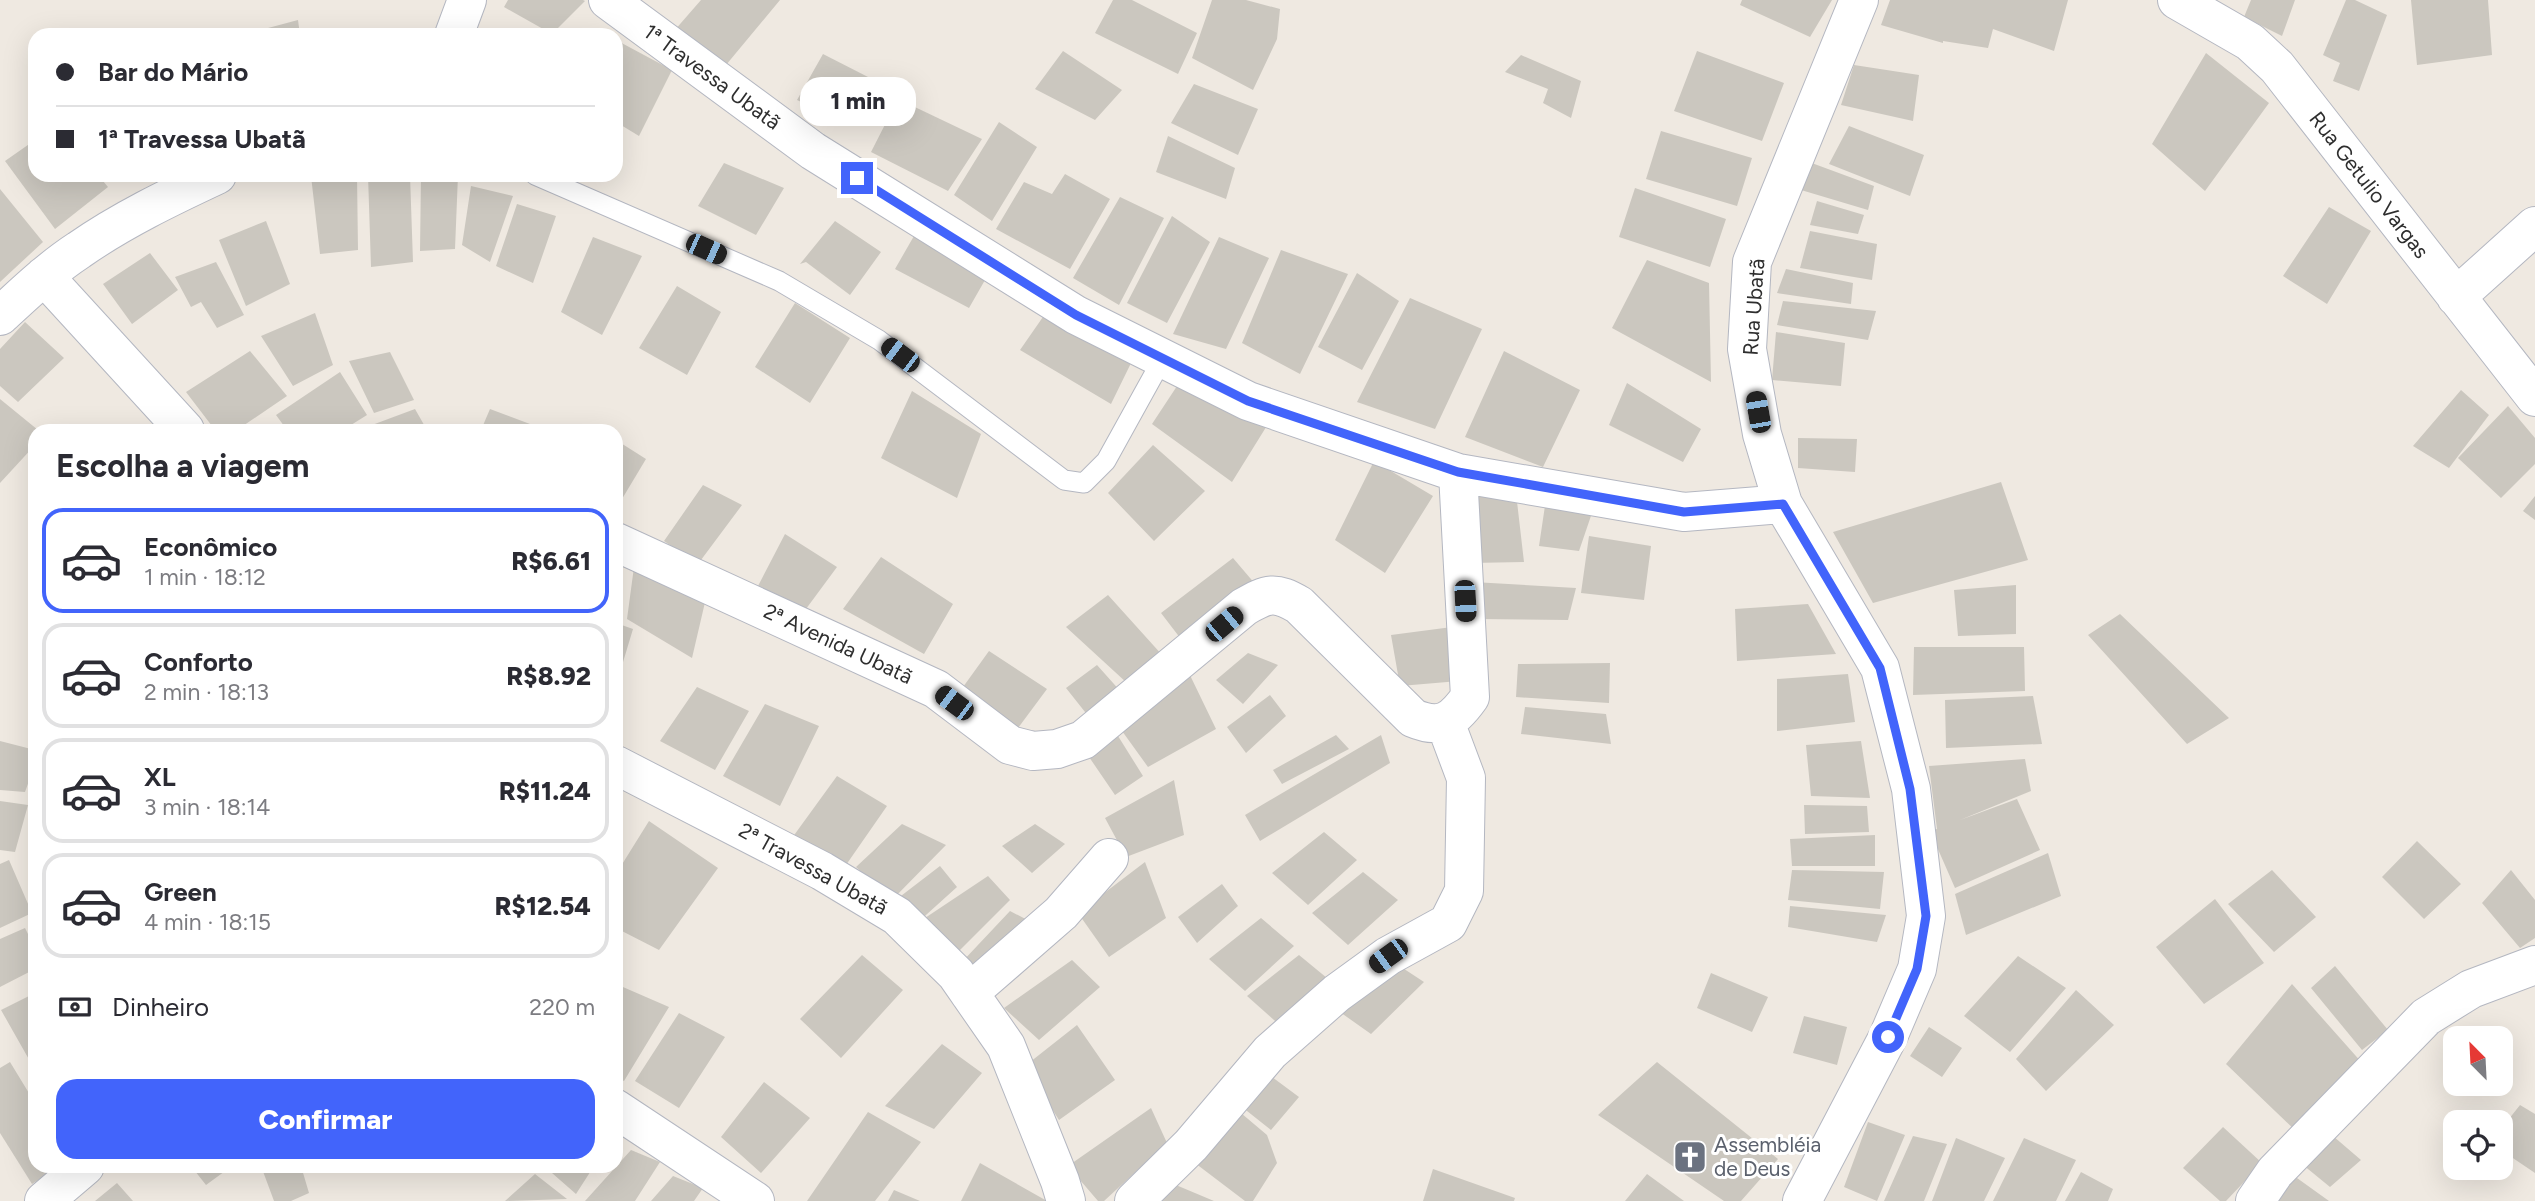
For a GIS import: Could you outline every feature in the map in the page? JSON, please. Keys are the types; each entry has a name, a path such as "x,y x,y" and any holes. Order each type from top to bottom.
{"street":[{"path":"456,28 467,0"},
{"name":"1ª Travessa Ubatã","path":"608,0 813,151 1076,315 1248,401 1458,472 1684,512 1783,504"},
{"name":"Rua Ubatã","path":"1802,1201 1888,1037 1917,969 1926,916 1910,789 1880,668 1783,504 1762,434 1747,349 1752,262 1859,0"},
{"name":"Rua Getulio Vargas","path":"2177,0 2250,42 2277,67 2535,397"},
{"path":"0,316 44,276 80,249 157,203 202,182"},
{"path":"2456,297 2535,226"},
{"path":"44,276 180,424"},
{"path":"1134,1201 1191,1145 1270,1052 1318,1010 1388,956 1448,923 1464,891 1466,778 1445,722 1460,711 1470,698 1458,472"},
{"name":"2ª Avenida Ubatã","path":"623,545 936,689 1010,745 1033,751 1057,748 1083,740 1244,607 1262,596 1280,594 1299,605 1413,718 1428,725 1445,722"},
{"name":"2ª Travessa Ubatã","path":"623,769 822,871 897,916 956,974 1006,1046 1066,1201"},
{"path":"969,993 1061,913 1109,858"},
{"path":"2255,1201 2275,1172 2426,1017 2471,989 2535,965"},
{"path":"623,1115 755,1201"},
{"path":"44,1201 77,1173"}],"lane":[{"path":"551,182 779,281 879,340 1065,480 1084,483 1106,461 1163,358"}],"building":[{"path":"508,0 585,1 558,28 541,28 504,7"},
{"path":"701,0 780,0 726,65 674,31"},
{"path":"1113,0 1132,0 1197,33 1178,74 1095,33"},
{"path":"1212,0 1246,0 1280,9 1277,39 1253,90 1192,58"},
{"path":"1742,0 1832,0 1810,37 1740,5"},
{"path":"1890,0 2068,0 2054,51 1993,29 1988,48 1943,43 1881,25"},
{"path":"2251,0 2295,0 2282,36 2244,17"},
{"path":"2346,0 2355,0 2387,15 2359,91 2333,81 2340,63 2323,55"},
{"path":"2411,0 2488,0 2492,55 2417,65"},
{"path":"298,20 299,28 268,28"},
{"path":"623,44 672,70 639,136 623,126"},
{"path":"1063,51 1122,90 1095,120 1035,89"},
{"path":"1697,51 1784,83 1762,141 1674,111"},
{"path":"2206,53 2269,103 2205,191 2152,144"},
{"path":"823,54 870,78 849,125 797,100"},
{"path":"1521,55 1581,81 1571,118 1543,103 1548,89 1505,72"},
{"path":"1854,65 1919,75 1913,121 1841,105"},
{"path":"1194,84 1258,109 1238,155 1171,123"},
{"path":"898,99 982,139 948,191 871,152"},
{"path":"999,122 1037,147 992,221 954,195"},
{"path":"1849,126 1924,155 1910,196 1829,164"},
{"path":"1661,131 1752,158 1737,206 1646,179"},
{"path":"1168,136 1235,168 1226,199 1156,172"},
{"path":"28,145 28,182 104,182 108,187 55,229 5,161"},
{"path":"1809,162 1874,186 1868,210 1801,190"},
{"path":"724,163 784,188 756,235 698,206"},
{"path":"1065,174 1110,199 1070,269 996,229 1024,182 1052,194"},
{"path":"312,182 357,182 358,250 320,254"},
{"path":"368,182 410,182 413,262 371,267"},
{"path":"421,182 458,182 455,249 420,251"},
{"path":"471,186 513,196 490,262 462,245"},
{"path":"1635,188 1726,219 1710,267 1619,237"},
{"path":"0,189 43,242 0,282"},
{"path":"1120,197 1164,218 1119,305 1073,278"},
{"path":"1817,201 1864,215 1858,234 1810,225"},
{"path":"517,204 556,216 533,283 496,266"},
{"path":"2329,207 2371,231 2327,304 2283,276"},
{"path":"1172,216 1210,242 1167,323 1127,303"},
{"path":"266,221 290,284 246,306 219,240"},
{"path":"835,221 881,252 850,295 806,262 800,264"},
{"path":"918,229 989,273 969,308 895,269"},
{"path":"1810,231 1877,244 1872,280 1800,268"},
{"path":"593,237 642,256 602,335 561,312"},
{"path":"1219,237 1269,258 1226,349 1173,334"},
{"path":"1281,250 1348,274 1300,374 1242,343"},
{"path":"150,253 178,290 132,324 103,284"},
{"path":"1647,260 1709,283 1711,382 1612,328"},
{"path":"216,262 244,315 217,328 201,302 191,307 175,277"},
{"path":"1786,269 1853,283 1851,304 1777,293"},
{"path":"1357,273 1399,301 1362,370 1318,347"},
{"path":"677,286 721,312 687,375 639,348"},
{"path":"1410,298 1482,329 1435,429 1357,402"},
{"path":"1783,301 1876,311 1868,340 1777,325"},
{"path":"795,303 850,338 810,403 755,367"},
{"path":"315,313 333,365 293,386 261,336"},
{"path":"1045,314 1133,359 1111,404 1020,350"},
{"path":"25,322 64,358 18,402 0,386 0,349"},
{"path":"1776,332 1845,343 1841,386 1772,380"},
{"path":"250,351 287,396 246,424 210,424 186,392"},
{"path":"1504,351 1580,390 1543,467 1465,437"},
{"path":"390,352 414,400 374,413 349,361"},
{"path":"340,372 367,415 353,424 283,424 276,415"},
{"path":"1179,383 1268,424 1232,482 1152,424"},
{"path":"1627,383 1701,429 1683,462 1609,425"},
{"path":"2461,390 2489,415 2449,468 2413,446"},
{"path":"912,391 981,434 957,498 881,458"},
{"path":"0,399 31,424 28,424 28,453 0,483"},
{"path":"2508,406 2535,438 2535,464 2501,498 2458,458"},
{"path":"415,409 424,424 375,424"},
{"path":"490,409 530,424 484,424"},
{"path":"1798,438 1857,439 1855,472 1798,468"},
{"path":"623,444 646,459 623,497"},
{"path":"1153,445 1205,491 1154,541 1108,493"},
{"path":"1374,461 1433,496 1385,573 1335,540"},
{"path":"2001,482 2028,560 1873,603 1833,532"},
{"path":"703,485 742,505 698,564 664,541"},
{"path":"1516,493 1524,562 1471,563 1466,495"},
{"path":"2535,496 2535,520 2523,511"},
{"path":"1546,499 1593,510 1579,551 1539,546"},
{"path":"785,534 837,567 803,613 758,586"},
{"path":"1589,536 1651,546 1644,600 1581,593"},
{"path":"881,557 953,604 924,654 843,609"},
{"path":"1233,558 1256,585 1184,643 1161,613"},
{"path":"634,567 706,598 692,658 627,619"},
{"path":"1473,582 1576,588 1568,620 1478,619"},
{"path":"2016,585 2016,634 1958,636 1954,590"},
{"path":"1108,595 1163,656 1127,683 1066,627"},
{"path":"1808,604 1836,654 1737,661 1735,609"},
{"path":"2120,614 2229,718 2187,744 2088,635"},
{"path":"623,625 633,629 623,662"},
{"path":"1452,627 1459,681 1400,686 1391,635"},
{"path":"1914,647 2024,647 2025,691 1913,695"},
{"path":"989,651 1047,689 1015,732 958,694"},
{"path":"1248,653 1278,665 1243,704 1216,680"},
{"path":"1610,663 1609,703 1516,697 1518,664"},
{"path":"1097,665 1122,693 1089,717 1066,688"},
{"path":"1187,669 1216,729 1148,767 1117,724"},
{"path":"1848,674 1855,722 1777,731 1777,679"},
{"path":"697,687 749,711 715,770 660,741"},
{"path":"1270,695 1286,716 1246,753 1227,727"},
{"path":"2033,696 2042,744 1946,748 1945,700"},
{"path":"765,704 819,726 780,806 723,776"},
{"path":"1525,707 1606,714 1611,744 1521,734"},
{"path":"1336,735 1349,749 1282,784 1273,770"},
{"path":"1381,735 1390,763 1260,841 1245,815"},
{"path":"1118,736 1143,776 1115,795 1087,754"},
{"path":"0,741 28,748 28,784 25,792 0,790"},
{"path":"1861,741 1870,798 1811,796 1806,745"},
{"path":"2025,759 2031,791 1960,820 2017,799 2040,850 1955,888 1930,831 1937,829 1929,766"},
{"path":"837,776 887,806 846,865 792,838"},
{"path":"1174,780 1184,835 1126,857 1105,818"},
{"path":"0,801 28,805 15,852 0,850"},
{"path":"1804,805 1867,806 1869,832 1805,834"},
{"path":"649,821 718,868 659,950 623,932 623,863"},
{"path":"902,824 946,845 892,900 856,867"},
{"path":"1035,824 1065,844 1032,873 1002,846"},
{"path":"1324,832 1357,860 1308,905 1272,873"},
{"path":"1875,835 1875,866 1792,866 1790,839"},
{"path":"2417,841 2461,884 2424,919 2382,877"},
{"path":"2048,853 2061,896 1966,935 1955,894"},
{"path":"9,860 28,904 28,915 0,928 0,864"},
{"path":"1145,862 1166,918 1109,957 1078,913"},
{"path":"940,866 957,887 916,924 897,899"},
{"path":"1792,870 1884,872 1880,909 1788,900"},
{"path":"2272,870 2316,917 2274,952 2228,904"},
{"path":"2511,870 2535,900 2535,938 2520,948 2482,903"},
{"path":"1363,872 1398,900 1348,945 1312,913"},
{"path":"988,876 1010,900 955,955 919,922"},
{"path":"1222,884 1238,906 1197,943 1178,917"},
{"path":"2215,899 2264,963 2204,1004 2156,947"},
{"path":"1790,906 1886,915 1877,942 1788,927"},
{"path":"1010,911 1037,925 971,978 961,963"},
{"path":"1261,918 1294,946 1245,991 1209,959"},
{"path":"25,928 28,934 28,973 0,987 0,939"},
{"path":"862,955 903,990 841,1058 800,1019"},
{"path":"1299,955 1333,983 1283,1028 1247,996"},
{"path":"2018,956 2066,988 2010,1052 1964,1016"},
{"path":"1072,960 1100,987 1039,1040 1004,1008"},
{"path":"1392,961 1424,982 1371,1034 1330,1005"},
{"path":"2335,966 2388,1030 2362,1050 2311,988"},
{"path":"1711,973 1768,997 1752,1032 1697,1008"},
{"path":"2292,984 2363,1064 2298,1133 2226,1064"},
{"path":"623,987 669,1007 623,1080"},
{"path":"2076,990 2114,1025 2046,1091 2016,1059"},
{"path":"28,996 28,1058 1,1010"},
{"path":"679,1013 725,1037 679,1108 635,1081"},
{"path":"1804,1016 1847,1027 1837,1065 1793,1053"},
{"path":"1077,1025 1115,1080 1059,1120 1025,1066"},
{"path":"1929,1027 1962,1048 1942,1077 1910,1056"},
{"path":"942,1044 982,1073 934,1129 885,1106"},
{"path":"10,1062 28,1092 28,1173 49,1173 32,1184 0,1133 0,1068"},
{"path":"1657,1062 1778,1159 1741,1201 1724,1201 1598,1115"},
{"path":"1268,1074 1299,1097 1271,1130 1242,1107"},
{"path":"764,1082 810,1118 761,1173 721,1137"},
{"path":"2520,1105 2535,1114 2535,1173 2513,1158 2513,1114"},
{"path":"1151,1108 1167,1143 1104,1201 1098,1201 1068,1166"},
{"path":"1235,1108 1267,1135 1277,1163 1253,1201 1245,1201 1191,1160"},
{"path":"868,1112 921,1142 875,1201 807,1201"},
{"path":"1868,1122 1905,1135 1877,1201 1844,1187"},
{"path":"2223,1127 2262,1163 2226,1201 2220,1201 2183,1168"},
{"path":"1913,1136 1947,1144 1924,1201 1884,1201"},
{"path":"2333,1136 2361,1160 2330,1187 2297,1160"},
{"path":"1956,1138 2005,1158 1984,1201 1932,1201"},
{"path":"2024,1138 2076,1160 2056,1201 1993,1201"},
{"path":"631,1150 660,1162 635,1201 585,1201 610,1173 623,1173 623,1159"},
{"path":"980,1163 1047,1201 961,1201"},
{"path":"1433,1169 1515,1198 1514,1201 1423,1201"},
{"path":"2081,1172 2113,1189 2108,1201 2065,1201"},
{"path":"197,1173 222,1173 206,1185"},
{"path":"264,1173 303,1173 309,1193 291,1201 274,1201"},
{"path":"552,1173 590,1173 576,1194"},
{"path":"2290,1173 2329,1201 2273,1201"},
{"path":"535,1174 567,1199 505,1201"},
{"path":"1647,1174 1684,1201 1625,1201"},
{"path":"673,1176 703,1188 694,1201 651,1201"},
{"path":"1164,1180 1214,1201 1149,1201"},
{"path":"117,1183 133,1201 95,1201"},
{"path":"894,1190 920,1201 888,1201"}],"place":[{"name":"Assembléia de Deus","path":"1690,1157"}],"route":[{"path":"857,178 1076,315 1248,401 1458,472 1684,512 1783,504 1880,668 1910,789 1926,916 1917,969 1888,1037"}]}
